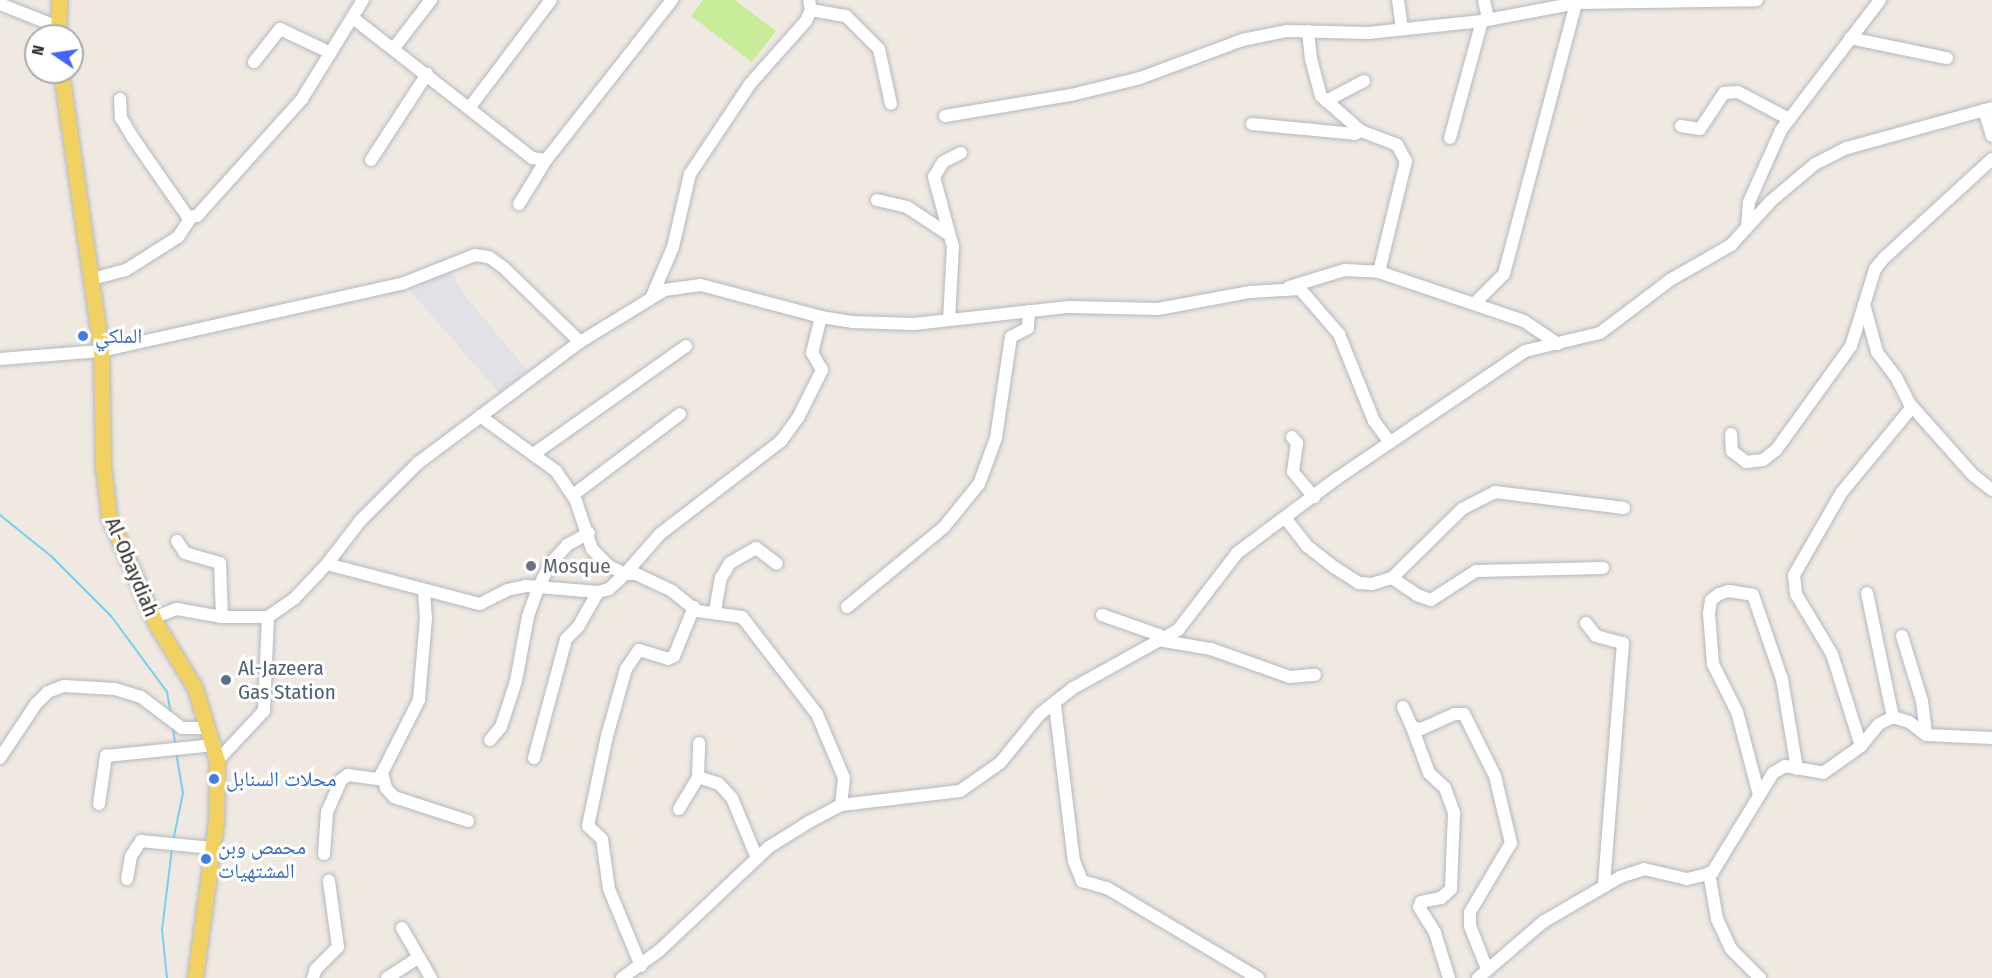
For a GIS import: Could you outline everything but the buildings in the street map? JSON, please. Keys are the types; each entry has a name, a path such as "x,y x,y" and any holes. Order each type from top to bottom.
{"main road":[{"path":"58,24 59,0"},
{"name":"Al-Obaydiah","path":"63,84 101,351 103,466 109,517 153,618 195,688 217,761 212,848 195,978"}],"street":[{"path":"92,279 126,270 177,237 191,218 203,211 302,99 363,0"},
{"path":"394,48 431,0"},
{"path":"470,107 550,0"},
{"path":"519,204 546,160 672,0"},
{"path":"1398,0 1402,27"},
{"path":"1450,138 1485,20 1484,0"},
{"path":"945,116 1071,95 1140,78 1253,37 1308,31 1368,33 1402,27 1485,20 1576,3 1757,0"},
{"path":"1747,225 1749,202 1789,118 1880,0"},
{"path":"1474,304 1504,274 1576,3"},
{"path":"0,4 43,24"},
{"path":"652,296 673,247 690,174 750,84 787,45 810,5 846,16 879,49 891,104"},
{"path":"353,18 470,107 532,158 546,160"},
{"path":"254,62 280,29 331,52"},
{"path":"1308,31 1311,59 1321,96 1361,131 1397,144 1406,161 1379,272"},
{"path":"1850,38 1947,58"},
{"path":"371,160 427,74"},
{"path":"1326,101 1364,81"},
{"path":"1681,126 1700,129 1724,93 1738,92 1789,118"},
{"path":"120,99 121,118 191,218"},
{"path":"622,978 641,966 756,858 779,840 841,805 960,791 1000,764 1040,714 1055,705 1073,688 1164,641 1192,616 1238,553 1314,497 1390,442 1525,351 1600,333 1670,280 1731,245 1747,225 1815,164 1847,148 1988,109 1992,136"},
{"path":"1252,124 1355,134 1361,131"},
{"path":"949,320 953,247 936,189 935,170 961,153"},
{"path":"1731,434 1732,451 1746,462 1763,460 1776,450 1851,346 1875,269 1884,258 1992,159"},
{"path":"877,200 907,207 948,234"},
{"path":"0,359 101,351 404,283 475,255 489,257 503,267 580,342"},
{"path":"153,618 177,609 222,617 268,617 294,599 327,564 361,520 418,463 580,342 652,296 674,288 701,285 821,317 852,322 949,320 1029,311 1171,307 1288,287 1321,275 1379,272 1524,321 1558,344"},
{"path":"1288,287 1307,294 1340,334 1374,421 1390,442"},
{"path":"1864,304 1877,352 1912,407 1974,475 1992,490"},
{"path":"848,607 944,527 979,484 996,438 1011,337 1028,328 1029,311"},
{"path":"327,564 480,604 514,587 598,592 609,589 660,534 782,441 798,418 822,370 812,353 821,317"},
{"path":"1524,321 1529,340 1525,351"},
{"path":"535,453 686,346"},
{"path":"1862,746 1832,654 1796,594 1794,575 1842,492 1912,407"},
{"path":"573,495 680,414"},
{"path":"480,416 535,453 556,471 573,495 598,558 625,574 647,578 694,607 742,617 817,714 844,778 841,805"},
{"path":"1292,437 1297,443 1293,472 1314,497"},
{"path":"1286,519 1307,546 1359,583 1372,584 1392,578 1462,508 1495,492 1624,508"},
{"path":"490,740 501,727 516,681 528,616 538,588 552,562 567,545 590,533"},
{"path":"177,541 185,553 220,563 222,617"},
{"path":"715,611 722,578 730,563 756,548 777,564"},
{"path":"1392,578 1417,595 1431,600 1476,571 1604,568"},
{"path":"324,854 327,812 341,780 348,776 378,779 419,700 426,618 424,591"},
{"path":"1759,795 1737,712 1713,664 1709,613 1711,600 1719,594 1729,591 1753,595 1782,679 1797,769"},
{"path":"534,758 566,639 579,627 598,592"},
{"path":"1867,593 1893,717"},
{"path":"641,966 609,889 602,839 588,826 607,736 626,669 639,650 668,659 674,656 694,607"},
{"path":"1102,615 1160,635 1164,641 1211,649 1290,677 1315,675"},
{"path":"217,761 264,711 268,617"},
{"path":"1586,623 1596,636 1623,643 1604,886"},
{"path":"1902,636 1923,701 1926,735"},
{"path":"0,758 36,704 48,692 64,686 116,689 141,697 182,728 208,728"},
{"path":"1055,705 1074,861 1082,881 1107,888 1258,978"},
{"path":"1403,707 1429,773 1445,788 1454,813 1452,889 1441,898 1420,902 1419,907 1435,933 1449,978"},
{"path":"1412,727 1427,728 1454,714 1464,714 1495,776 1511,843 1470,912 1470,926 1483,973 1544,922 1604,886 1644,869 1687,879 1709,873 1735,839 1773,773 1785,766 1823,773 1862,746 1879,724 1893,717 1910,722 1926,735 1992,738"},
{"path":"679,809 698,777 699,744"},
{"path":"99,804 106,756 213,745"},
{"path":"382,773 386,788 394,797 468,821"},
{"path":"698,777 718,784 732,798 756,858"},
{"path":"128,879 131,856 141,841 212,848"},
{"path":"1709,873 1717,919 1731,949 1760,978"},
{"path":"313,978 315,969 338,947 329,881"},
{"path":"402,928 431,978"},
{"path":"387,978 419,957"}],"shaded area":[{"path":"450,271 466,297 528,371 499,393 408,288"}],"green space":[{"path":"703,0 735,0 776,31 752,62 691,16"}],"waterway":[{"path":"0,515 52,557 111,616 167,692 171,714"},
{"path":"173,728 175,743"},
{"path":"173,841 183,793 176,752"},
{"path":"167,978 162,930 172,849"}],"place":[{"name":"الملكي","path":"83,336"},
{"name":"Mosque","path":"531,566"},
{"name":"Al-Jazeera Gas Station","path":"226,680"},
{"name":"محلات السنابل","path":"214,779"},
{"name":"محمص وبن المشتهيات","path":"206,859"}]}
